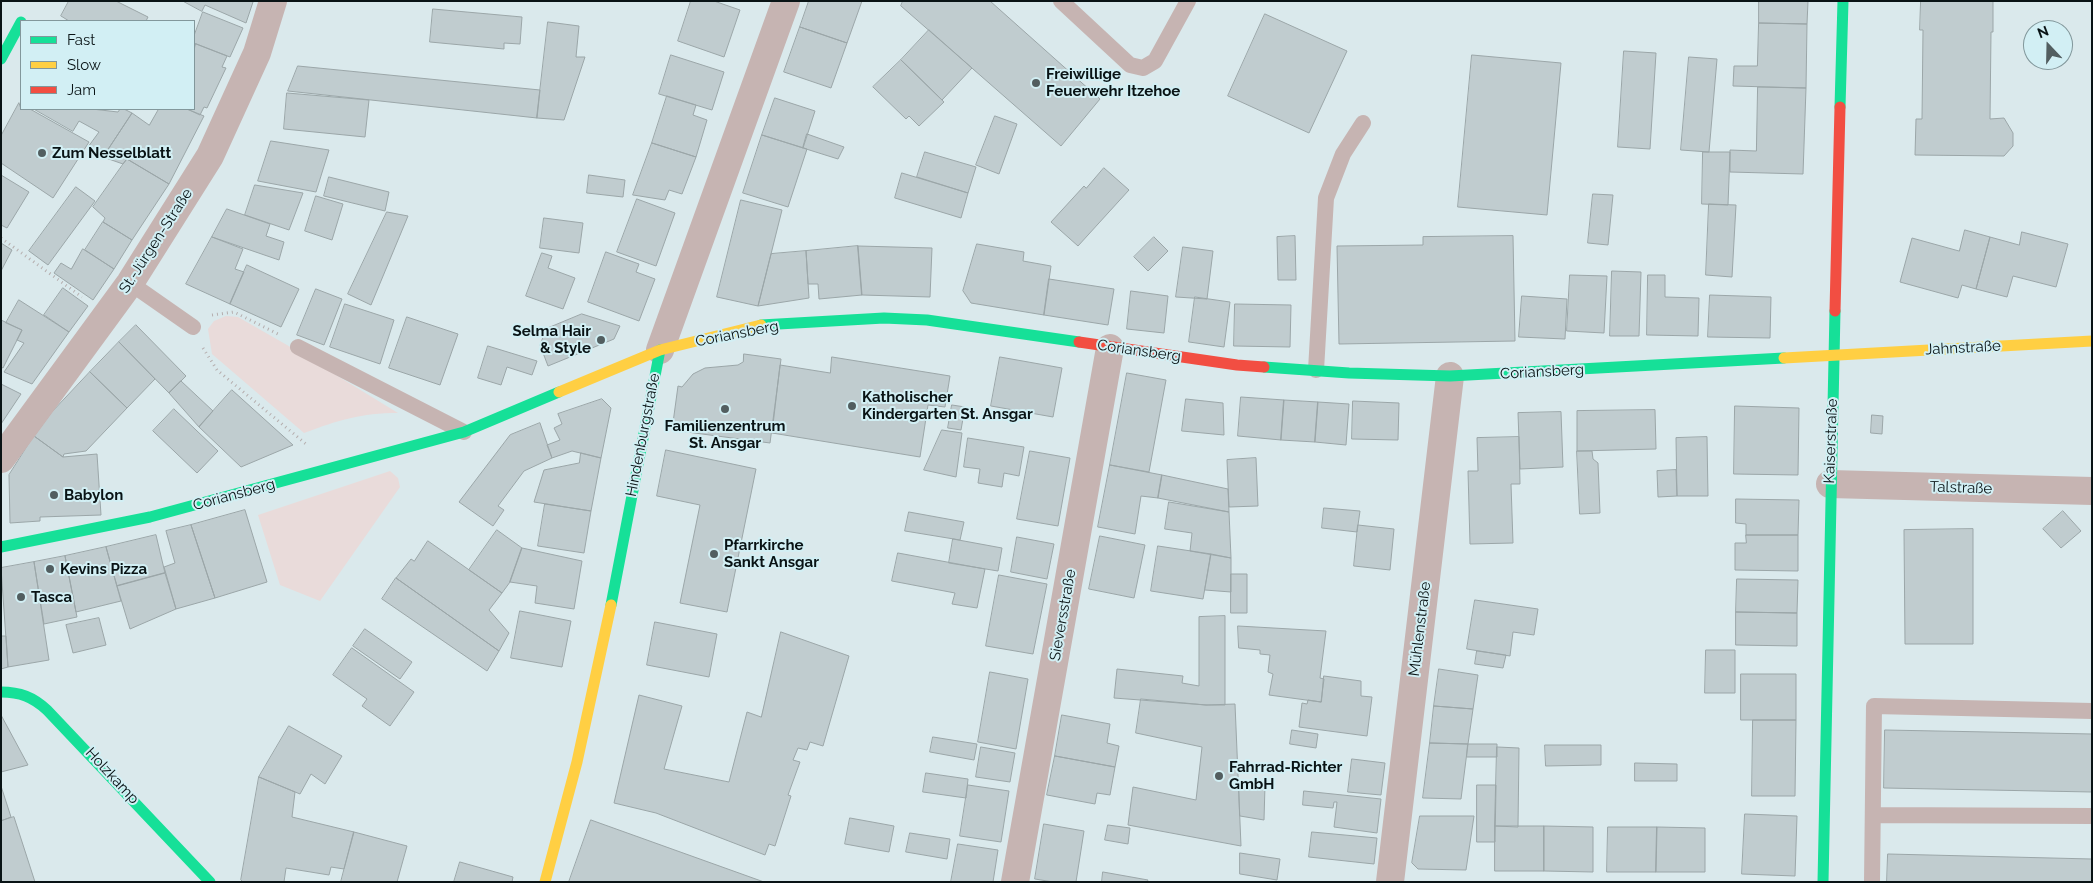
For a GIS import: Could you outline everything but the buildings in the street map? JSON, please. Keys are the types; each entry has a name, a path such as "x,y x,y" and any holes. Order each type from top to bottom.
{"street":[{"name":"St.-Jürgen-Straße","path":"1,459 130,283 210,156 257,53 273,1"},
{"name":"Hindenburgstraße","path":"545,882 577,762 598,670 660,350 786,1"},
{"name":"Kaiserstraße","path":"1823,882 1830,484 1843,1"},
{"path":"2,57 20,24"},
{"name":"Coriansberg","path":"1,547 150,517 464,432 660,350 763,325 884,318 935,321 1237,365 1349,373 1450,376 1833,356"},
{"name":"Jahnstraße","path":"1833,356 2092,341"},
{"name":"Sieversstraße","path":"1015,882 1110,348"},
{"name":"Mühlenstraße","path":"1390,882 1450,376"},
{"name":"Talstraße","path":"1830,484 2092,491"},
{"name":"Holzkamp","path":"1,692 23,693 30,696 54,716 210,882"}],"lane":[{"path":"1061,1 1130,65 1143,68 1155,61 1188,1"},
{"path":"1316,370 1326,198 1343,154 1363,123"},
{"path":"130,283 193,327"},
{"path":"298,347 464,432"},
{"path":"1872,882 1874,706 2092,711"},
{"path":"1874,815 2092,816"}],"path":[{"path":"1,238 107,315"},
{"path":"280,335 234,312 212,315 193,327 205,352 218,370 336,467"}],"shaded area":[{"path":"226,316 238,317 398,413 373,414 350,418 304,433 212,354 208,329 214,321"},
{"path":"390,471 398,478 400,487 320,601 280,585 258,515"}],"traffic: fast":[{"path":"1840,107 1843,1"},
{"path":"1,59 20,24"},
{"path":"1823,882 1835,311"},
{"path":"761,325 884,318 927,320 1079,342"},
{"path":"611,605 660,350"},
{"path":"1264,367 1349,373 1450,376 1784,358"},
{"path":"1,547 150,517 464,432 559,392"},
{"path":"1,692 26,696 47,710 210,882"}],"traffic: slow":[{"path":"559,392 660,350 761,325"},
{"path":"1784,358 2092,341"},
{"path":"545,882 577,762 611,605"}],"traffic: jam":[{"path":"1835,311 1840,107"},
{"path":"1079,342 1237,365 1264,367"}],"place":[{"name":"Freiwillige Feuerwehr Itzehoe","path":"1036,83"},
{"name":"Zum Nesselblatt","path":"42,153"},
{"name":"Selma Hair & Style","path":"601,340"},
{"name":"Katholischer Kindergarten St. Ansgar","path":"852,406"},
{"name":"Familienzentrum St. Ansgar","path":"725,409"},
{"name":"Babylon","path":"54,495"},
{"name":"Pfarrkirche Sankt Ansgar","path":"714,554"},
{"name":"Kevins Pizza","path":"50,569"},
{"name":"Tasca","path":"21,597"},
{"name":"Fahrrad-Richter GmbH","path":"1219,776"}]}
